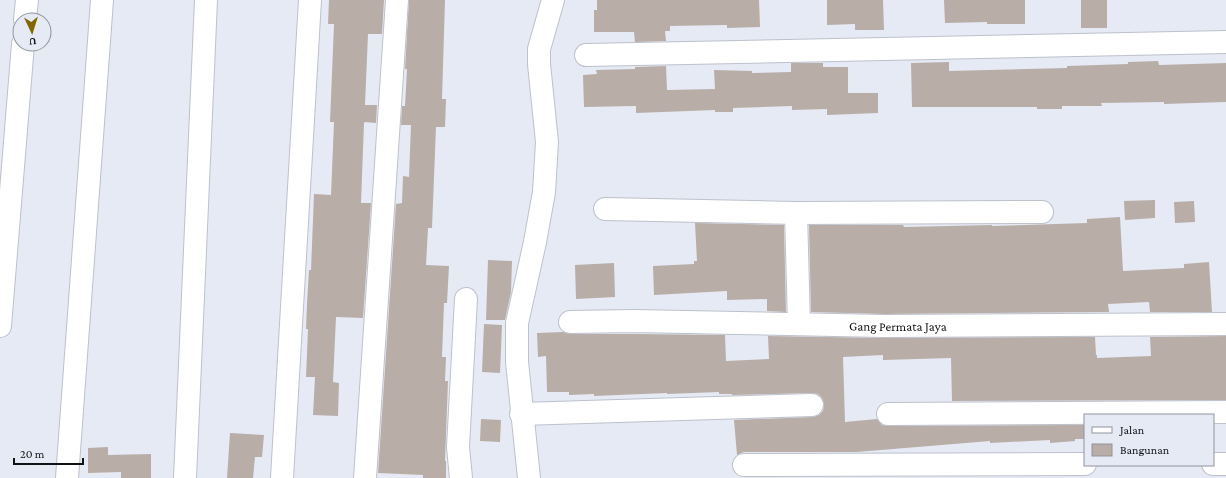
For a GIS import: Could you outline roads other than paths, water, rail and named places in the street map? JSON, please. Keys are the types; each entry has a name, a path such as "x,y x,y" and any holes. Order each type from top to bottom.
{"street":[{"path":"26,12 27,0"},
{"path":"67,478 102,0"},
{"path":"185,478 206,0"},
{"path":"282,478 310,0"},
{"path":"365,478 397,0"},
{"path":"529,478 521,414 517,362 517,324 536,242 544,192 547,142 539,64 539,49 553,0"},
{"path":"586,55 1226,42"},
{"path":"0,326 22,52"},
{"path":"605,209 796,213 1042,212"},
{"path":"796,213 799,324"},
{"path":"461,478 458,447 466,299"},
{"name":"Gang Permata Jaya","path":"570,322 634,321 884,326 1226,324"},
{"path":"521,414 812,405"},
{"path":"888,414 1226,412"},
{"path":"744,465 1084,464"},
{"path":"1214,464 1226,464"}]}
